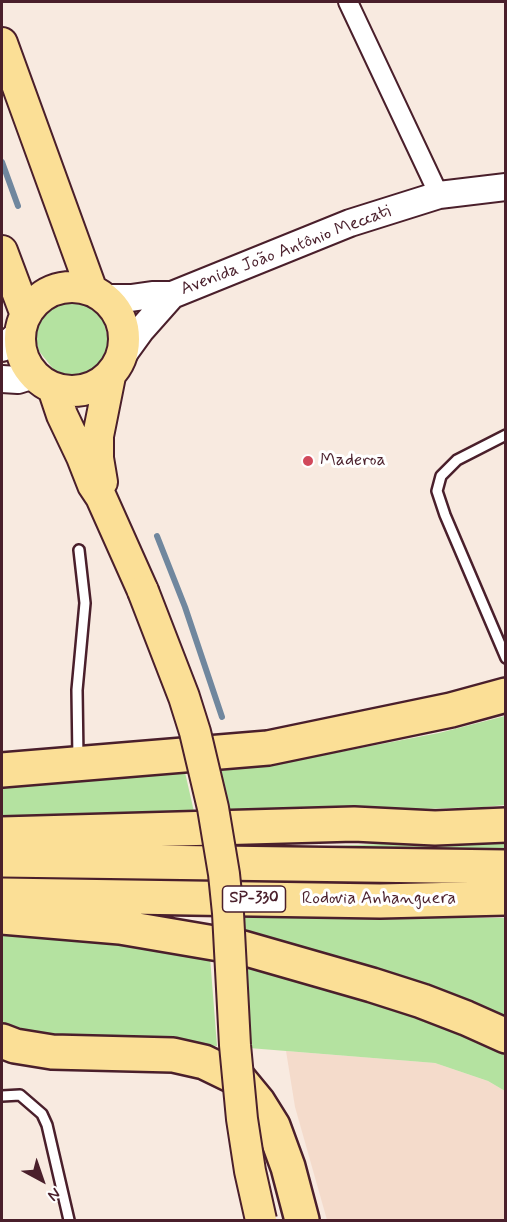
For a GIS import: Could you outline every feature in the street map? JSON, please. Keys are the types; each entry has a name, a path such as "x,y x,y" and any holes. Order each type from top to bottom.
{"highway":[{"path":"2,770 268,748 451,710 506,695"},
{"path":"2,834 354,824 435,828 506,825"},
{"name":"Rodovia Anhanguera","path":"2,860 506,867"},
{"name":"Rodovia Anhanguera","path":"2,895 380,901 506,898"},
{"path":"2,917 120,927 243,948 412,998 506,1036"},
{"path":"2,1041 15,1047 52,1052 173,1055 204,1062 239,1079 258,1102 273,1126 288,1167 302,1221"}],"main road":[{"path":"2,43 98,295"},
{"name":"Avenida João Antônio Meccati","path":"98,295 131,298 172,294 350,223 440,195 506,187"},
{"path":"2,251 22,355 27,366 43,381 62,416 143,591 184,697 203,765 213,808 226,893 242,1119 261,1221"},
{"path":"16,332 38,300 54,290 73,287 98,295 114,308 124,332 124,346 115,367 98,436 98,458 103,480 101,497"},
{"name":"Avenida João Antônio Meccati","path":"115,367 141,330 172,294"},
{"path":"2,379 43,381 68,391 83,390 97,385 115,367"},
{"path":"435,828 506,818"}],"street":[{"path":"348,2 440,195"}],"lane":[{"path":"506,435 457,460 441,476 437,491 506,658"},
{"path":"79,550 85,603 77,690 79,764"},
{"path":"2,1096 20,1095 42,1114 47,1125 69,1221"}],"shaded area":[{"path":"286,1051 435,1063 488,1081 505,1091 505,1220 327,1220 295,1107"}],"green space":[{"path":"67,299 90,304 103,319 110,347 102,368 82,382 70,380 54,370 39,351 33,329 40,315 49,305"},
{"path":"505,716 505,805 231,815 219,764 283,761 334,753 439,733"},
{"path":"184,768 195,816 2,823 2,781"},
{"path":"506,839 505,848 335,849 332,846"},
{"path":"242,916 505,918 505,1023 243,936"},
{"path":"2,930 88,935 210,957 217,1046 45,1041 2,1028"},
{"path":"245,962 359,993 505,1050 505,1091 488,1081 435,1063 249,1048"}],"waterway":[{"path":"2,162 18,206"},
{"path":"157,536 185,607 222,717"}],"place":[{"name":"Maderoa","path":"308,461"}]}
